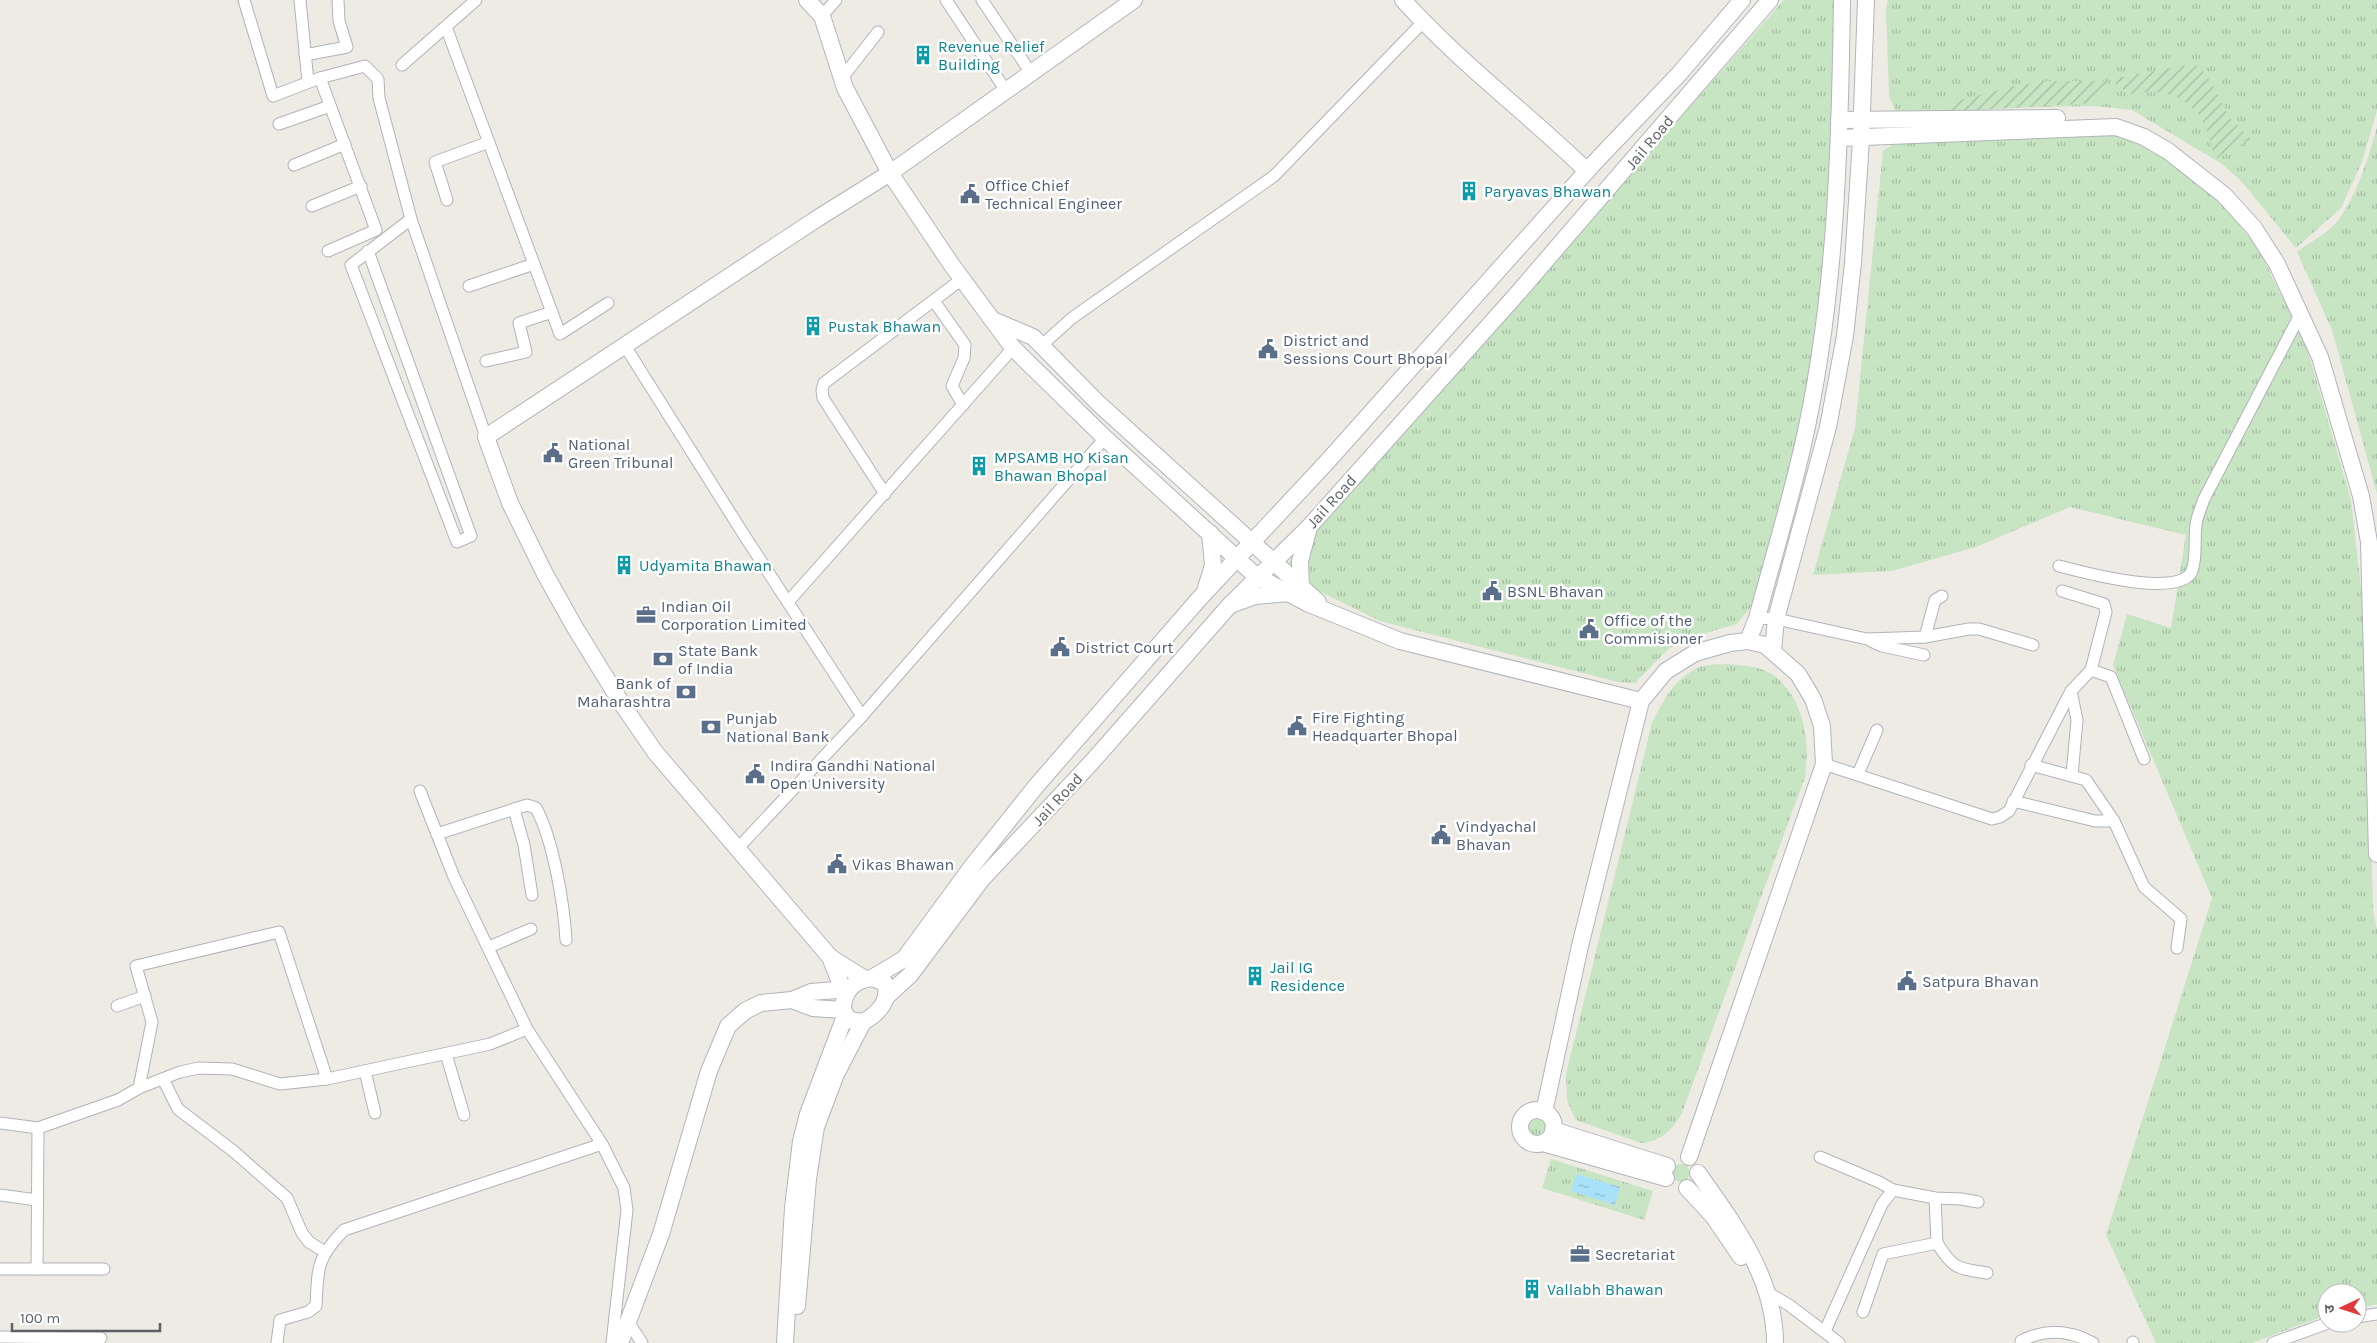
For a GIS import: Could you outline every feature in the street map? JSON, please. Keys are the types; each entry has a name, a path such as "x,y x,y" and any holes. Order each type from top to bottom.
{"street":[{"path":"244,0 273,96 320,78 365,66 378,79 379,98 411,219 510,503 545,574 574,626 655,752 739,848 830,957 845,1000 849,1020 863,1022"},
{"path":"300,0 308,82"},
{"path":"305,55 347,47 339,20 338,0"},
{"path":"402,65 476,0"},
{"path":"807,0 822,16 842,78 890,173 962,279 1013,348 1105,438 1256,576 1295,590 1331,613 1400,641 1642,701"},
{"path":"822,16 836,0"},
{"path":"946,0 1006,91"},
{"path":"982,0 1031,73"},
{"path":"486,437 818,218 890,173 1134,0"},
{"path":"1403,0 1423,22 1510,104 1587,171"},
{"name":"Jail Road","path":"868,978 904,959 974,865 1038,785 1205,593 1392,390 1587,171 1678,74 1742,0"},
{"name":"Jail Road","path":"887,996 914,970 982,879 1091,763 1256,576 1309,527 1517,294 1770,0"},
{"path":"1748,641 1757,618 1802,448 1816,373 1829,273 1839,138 1841,1"},
{"path":"1773,650 1776,619 1826,435 1845,336 1853,263 1861,139 1866,2"},
{"path":"1042,346 1072,318 1274,176 1423,22"},
{"path":"446,27 560,334 608,303"},
{"path":"842,78 878,32"},
{"path":"320,78 376,230 328,251"},
{"path":"279,124 330,106"},
{"path":"1839,120 1862,122 2114,118 2132,123 2165,139 2215,177 2257,218 2276,244 2306,303 2330,362 2341,398 2373,511 2377,536"},
{"path":"1839,138 1861,139 2103,126 2129,131 2168,151 2224,195 2254,228 2277,264 2320,357 2361,496 2368,542 2377,854"},
{"path":"447,200 435,162 489,142"},
{"path":"294,165 345,144"},
{"path":"312,206 360,186"},
{"path":"368,251 472,536 457,542 352,265 368,251 411,219"},
{"path":"469,286 534,264"},
{"path":"885,494 823,398 822,390 824,383 962,279"},
{"path":"934,301 965,345 964,358 952,386 963,405"},
{"path":"486,361 526,352 520,323 552,312"},
{"path":"2059,566 2107,579 2129,582 2167,582 2183,580 2188,577 2195,557 2195,527 2200,509 2301,313"},
{"path":"993,320 1026,332 1042,346 1099,404 1273,560 1295,590"},
{"path":"625,346 862,716"},
{"path":"788,602 1013,348"},
{"path":"739,848 862,716 1105,438"},
{"path":"1295,590 1309,527"},
{"path":"1205,593 1213,565 1210,533"},
{"path":"1229,606 1256,596 1295,590"},
{"path":"1824,764 1992,819 2000,818 2009,811 2071,691 2090,670 2106,608 2104,604 2062,591"},
{"path":"1925,637 1935,600 1942,596"},
{"path":"1757,618 1776,619 1867,639 1882,646 1924,656"},
{"path":"1867,639 1925,637 1969,629 1980,629 2033,645"},
{"path":"1544,1112 1580,946 1642,701 1666,671 1695,653 1730,643 1748,641 1765,645 1773,650 1798,674 1813,699 1822,726 1824,764 1689,1157"},
{"path":"2090,670 2111,677 2144,759"},
{"path":"2071,691 2077,720 2072,775"},
{"path":"1858,774 1877,730"},
{"path":"2032,765 2086,780 2114,820 2144,887 2181,919 2178,948"},
{"path":"420,791 454,877 527,1029 602,1144 624,1188 627,1210 612,1343"},
{"path":"2013,801 2094,821 2114,820"},
{"path":"437,834 532,805 537,811 556,871 564,913 566,940"},
{"path":"514,809 524,845 532,895"},
{"path":"489,948 531,929"},
{"path":"139,1088 152,1022 136,966 279,932 327,1079"},
{"path":"796,1343 813,1140 832,1082 863,1022 875,1014 887,996 885,983 881,979 868,978 830,957"},
{"path":"785,1343 793,1208 801,1141 845,1000 868,978"},
{"path":"620,1343 661,1234 709,1071 728,1026 745,1011 761,1004 792,1000 811,992 845,1000"},
{"path":"117,1006 145,996"},
{"path":"0,1123 38,1128 118,1100 139,1088 163,1078 199,1068 232,1069 280,1084 327,1079 490,1044 527,1029"},
{"path":"446,1054 464,1115"},
{"path":"365,1072 375,1114"},
{"path":"163,1078 178,1109 232,1150 287,1198 302,1233 309,1242 325,1252"},
{"path":"1543,1142 1550,1138 1554,1130 1552,1119 1544,1112 1532,1111 1527,1113 1523,1117 1520,1128 1522,1134 1530,1142 1543,1142 1666,1172"},
{"path":"37,1269 38,1128"},
{"path":"1554,1130 1666,1172 1675,1188 1688,1188 1697,1180 1698,1173"},
{"path":"277,1343 280,1320 305,1313 316,1306 318,1265 325,1252 344,1230 602,1144"},
{"path":"1666,1172 1676,1157 1689,1157 1694,1161 1698,1173 1742,1237 1767,1292 1772,1311 1775,1343"},
{"path":"1820,1157 1879,1182 1893,1190 1935,1198 1962,1199 1978,1202"},
{"path":"1688,1188 1713,1216 1740,1254 1761,1308 1765,1343"},
{"path":"1825,1331 1882,1204 1893,1190"},
{"path":"0,1195 37,1200"},
{"path":"1935,1198 1937,1243 1949,1262 1960,1268 1987,1273"},
{"path":"1862,1312 1883,1254 1937,1243"},
{"path":"0,1269 104,1269"},
{"path":"1767,1292 1840,1343"},
{"path":"629,1323 642,1343"},
{"path":"2274,1343 2317,1327"},
{"path":"2021,1341 2034,1334 2054,1331 2069,1333 2093,1343"},
{"path":"0,1337 100,1338"}],"green space":[{"path":"1784,0 1839,0 1837,166 1805,425 1758,598 1737,624 1712,631 1669,648 1635,683 1618,682 1380,621 1313,588 1288,563"},
{"path":"1888,0 2377,0 2377,110 2362,162 2341,208 2296,248 2241,181 2222,164 2132,110 2095,106 1994,108 1924,113 1896,112 1889,96 1886,9"},
{"path":"2193,64 2199,67 2209,80 2231,119 2251,139 2217,159 2202,121 2187,103 2177,97 2155,92 2130,94 2110,80 2095,103 1946,112 1946,104 2014,86 2046,81 2101,81"},
{"path":"2377,127 2377,494 2332,330 2297,252 2331,228 2342,214 2355,191 2370,152"},
{"path":"2114,134 2152,147 2217,198 2258,248 2307,348 2351,500 2365,624 2373,909 2377,930 2377,1304 2367,1306 2367,1283 2317,1283 2317,1319 2252,1343 2156,1343 2106,1235 2212,898 2113,665 2127,614 2171,628 2186,535 2070,507 1976,547 1892,571 1813,575 1855,428 1883,151 1903,137"},
{"path":"1727,664 1753,667 1771,673 1786,687 1799,710 1806,737 1805,777 1682,1113 1666,1134 1655,1140 1641,1143 1576,1120 1567,1101 1566,1074 1652,723 1671,690 1691,671 1703,666"},
{"path":"1533,1118 1541,1118 1546,1123 1544,1134 1533,1136 1528,1131 1528,1123"},
{"path":"1551,1159 1653,1191 1644,1220 1542,1188"},
{"path":"1681,1164 1687,1167 1690,1173 1687,1179 1681,1182 1675,1179 1672,1173 1675,1167"}],"water":[{"path":"1576,1174 1620,1187 1615,1205 1571,1191"}],"place":[{"name":"Revenue Relief Building","path":"923,55"},
{"name":"Paryavas Bhawan","path":"1469,191"},
{"name":"Office Chief Technical Engineer","path":"970,194"},
{"name":"Pustak Bhawan","path":"813,326"},
{"name":"District and Sessions Court Bhopal","path":"1268,349"},
{"name":"National Green Tribunal","path":"553,453"},
{"name":"MPSAMB HO Kisan Bhawan Bhopal","path":"979,466"},
{"name":"Udyamita Bhawan","path":"624,565"},
{"name":"BSNL Bhavan","path":"1492,591"},
{"name":"Indian Oil Corporation Limited","path":"646,615"},
{"name":"Office of the Commisioner","path":"1589,629"},
{"name":"District Court","path":"1060,647"},
{"name":"State Bank of India","path":"663,659"},
{"name":"Bank of Maharashtra","path":"686,692"},
{"name":"Fire Fighting Headquarter Bhopal","path":"1297,726"},
{"name":"Punjab National Bank","path":"711,727"},
{"name":"Indira Gandhi National Open University","path":"755,774"},
{"name":"Vindyachal Bhavan","path":"1441,835"},
{"name":"Vikas Bhawan","path":"837,864"},
{"name":"Jail IG Residence","path":"1255,976"},
{"name":"Satpura Bhavan","path":"1907,981"},
{"name":"Secretariat","path":"1580,1254"},
{"name":"Vallabh Bhawan","path":"1532,1289"}]}
